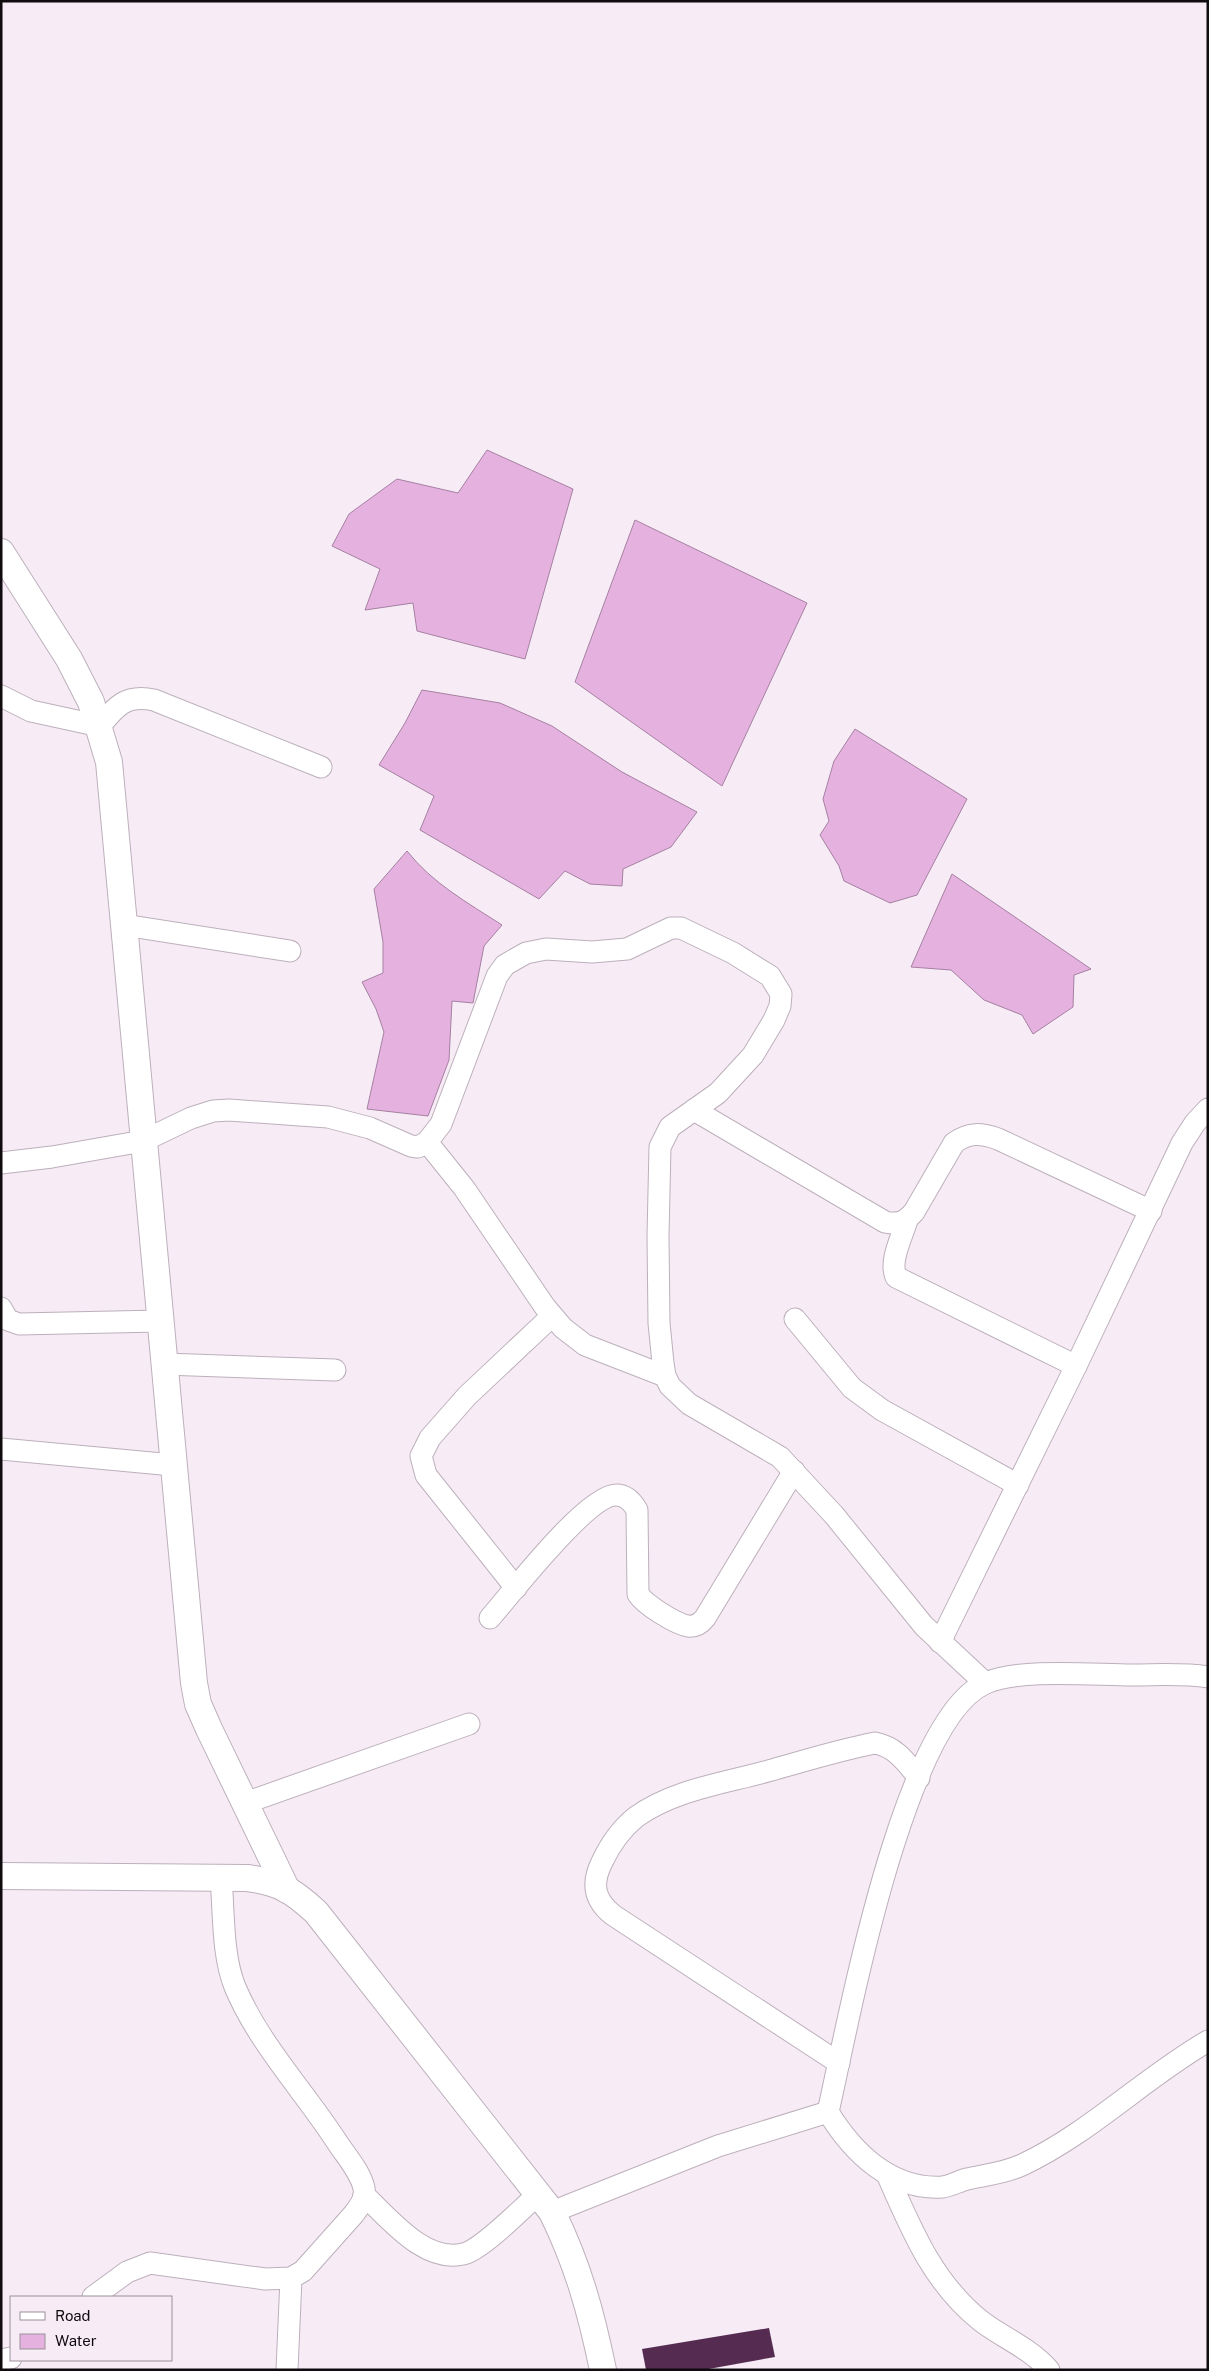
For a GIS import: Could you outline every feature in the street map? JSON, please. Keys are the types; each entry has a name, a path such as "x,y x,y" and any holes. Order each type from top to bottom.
{"street":[{"path":"1,552 69,659 91,702 100,726 109,762 194,1683 198,1704 208,1729 287,1890"},
{"path":"1,696 31,711 100,726"},
{"path":"100,726 114,708 129,700 140,697 170,706 321,767"},
{"path":"124,925 290,951"},
{"path":"1,1163 52,1157 143,1140 201,1114 229,1110 328,1116 370,1128 411,1146 418,1147 427,1142 441,1124 490,990 505,965 536,950 592,952 627,950 671,928 681,928 733,953 770,976 781,994 780,1006 774,1020 753,1055 730,1082 670,1127 663,1138 658,1160 659,1323 665,1376 670,1386 689,1404 768,1448 794,1471 834,1515 912,1613 940,1642 985,1683"},
{"path":"694,1110 878,1219 895,1224 907,1220"},
{"path":"940,1642 1076,1366 1182,1144 1195,1123 1208,1110"},
{"path":"1076,1366 896,1277 893,1271 894,1262 907,1220 914,1212 954,1143 963,1136 975,1134 998,1139 1151,1211"},
{"path":"427,1142 464,1188 552,1316 585,1346 665,1376"},
{"path":"1,1308 8,1320 19,1324 160,1321"},
{"path":"516,1588 458,1518 426,1475 421,1456 430,1438 467,1396 552,1316"},
{"path":"795,1319 852,1388 882,1410 1018,1485"},
{"path":"164,1364 335,1370"},
{"path":"1,1449 173,1465"},
{"path":"490,1618 554,1543 576,1521 610,1496 618,1495 632,1503 637,1510 638,1594 651,1606 680,1624 689,1627 697,1626 705,1618 794,1471"},
{"path":"1208,1677 1045,1674 1008,1677 985,1683 961,1701 934,1744 904,1811 868,1932 828,2112 843,2136 858,2152 887,2174 915,2184 943,2187 1021,2166 1057,2146 1208,2041"},
{"path":"245,1803 469,1724"},
{"path":"839,2063 613,1915 596,1897 594,1882 611,1844 636,1817 656,1805 698,1790 875,1743 887,1746 898,1754 919,1778"},
{"path":"1,1876 221,1878 270,1881 287,1890 316,1912 545,2203 569,2248 583,2284 603,2370"},
{"path":"94,2296 127,2272 150,2263 265,2279 291,2278 304,2271 360,2206 364,2195 360,2178 322,2118 255,2027 238,1993 234,1984 227,1949 221,1878"},
{"path":"364,2195 406,2234 423,2246 446,2256 465,2254 500,2229 545,2203 828,2112"},
{"path":"887,2174 915,2238 942,2283 982,2321 1038,2358 1049,2370"},
{"path":"287,2370 291,2278"}],"water":[{"path":"487,450 573,489 525,659 417,631 413,603 365,610 380,569 332,546 349,514 397,479 458,493"},
{"path":"635,520 807,603 722,786 575,682"},
{"path":"422,690 500,703 552,726 622,772 697,812 671,847 623,869 622,886 590,884 565,871 539,899 420,830 434,796 379,765 405,723"},
{"path":"855,729 967,799 917,895 890,903 844,881 839,866 820,835 829,821 823,799 834,761"},
{"path":"407,851 439,883 502,925 484,946 473,1003 452,1001 449,1060 428,1116 367,1109 384,1032 376,1009 362,982 383,973 383,942 374,889"},
{"path":"952,874 1091,969 1074,975 1073,1007 1033,1034 1022,1015 984,1000 951,970 911,967"}],"building":[{"path":"769,2328 775,2357 703,2370 646,2370 642,2349"}]}
